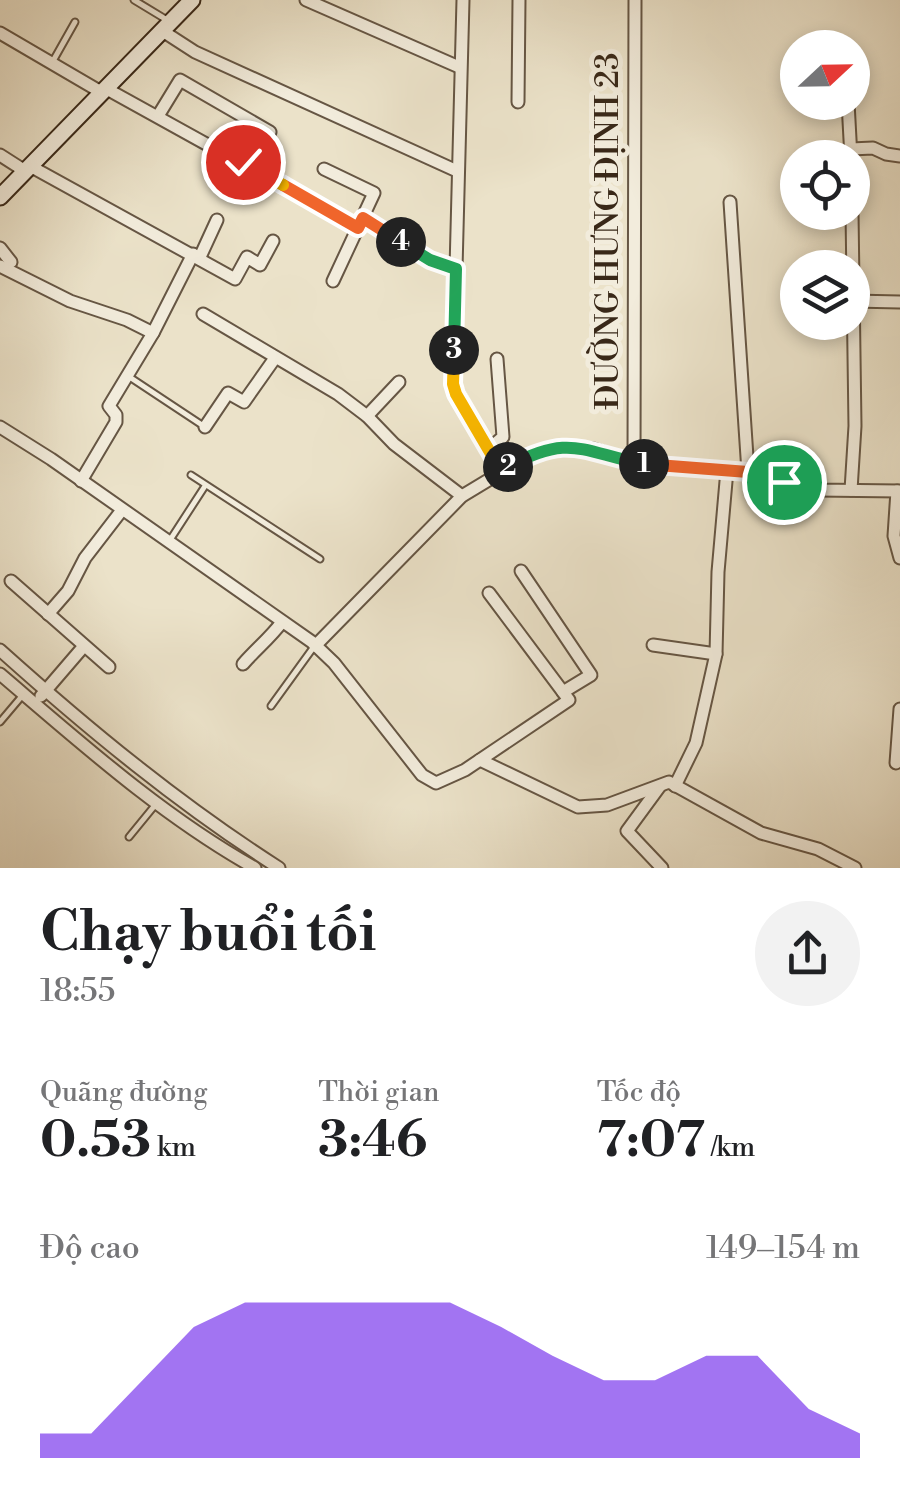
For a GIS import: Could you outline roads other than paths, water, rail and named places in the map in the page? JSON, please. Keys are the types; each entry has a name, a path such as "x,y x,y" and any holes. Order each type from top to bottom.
{"street":[{"path":"0,197 192,0"},
{"path":"306,0 460,67"},
{"path":"463,0 453,384 501,471"},
{"path":"518,102 519,0"},
{"name":"ĐƯỜNG HƯNG ĐỊNH 23","path":"634,462 635,0"},
{"path":"166,26 213,60 457,171"},
{"path":"0,33 430,260 456,269"},
{"path":"158,116 180,80 270,132"},
{"path":"870,148 900,156"},
{"path":"0,155 196,255 235,279 247,257 260,265 273,240"},
{"path":"324,168 374,193 333,281"},
{"path":"730,202 748,472"},
{"path":"81,480 116,422 116,415 108,406 217,220"},
{"path":"0,248 5,264 70,301 153,333"},
{"path":"870,301 900,302"},
{"path":"203,314 338,394 394,444 462,496"},
{"path":"851,490 854,340"},
{"path":"205,427 228,393 244,402 274,358"},
{"path":"490,448 503,437 497,359"},
{"path":"367,416 399,382"},
{"path":"0,427 315,646 334,663 430,781 446,780 569,700 489,593"},
{"path":"315,646 462,496 501,471 546,450 578,447 634,462 748,472 816,490 898,491 894,536 900,558"},
{"path":"675,786 696,743 716,654 727,470"},
{"path":"48,614 122,510"},
{"path":"521,571 591,675 563,692"},
{"path":"12,581 109,667"},
{"path":"243,664 282,622"},
{"path":"35,703 84,646"},
{"path":"653,646 716,654"},
{"path":"0,650 174,796 279,868"},
{"path":"0,674 208,842 255,868"},
{"path":"896,763 900,709"},
{"path":"480,760 578,807 607,805 669,782 761,833 818,849 855,868"},
{"path":"660,786 627,832 662,868"}],"lane":[{"path":"134,0 166,26"},
{"path":"52,63 75,22"},
{"path":"127,376 205,427"},
{"path":"191,476 320,559"},
{"path":"168,543 205,486"},
{"path":"271,706 315,646"},
{"path":"0,722 24,694"},
{"path":"129,837 157,802"}]}
